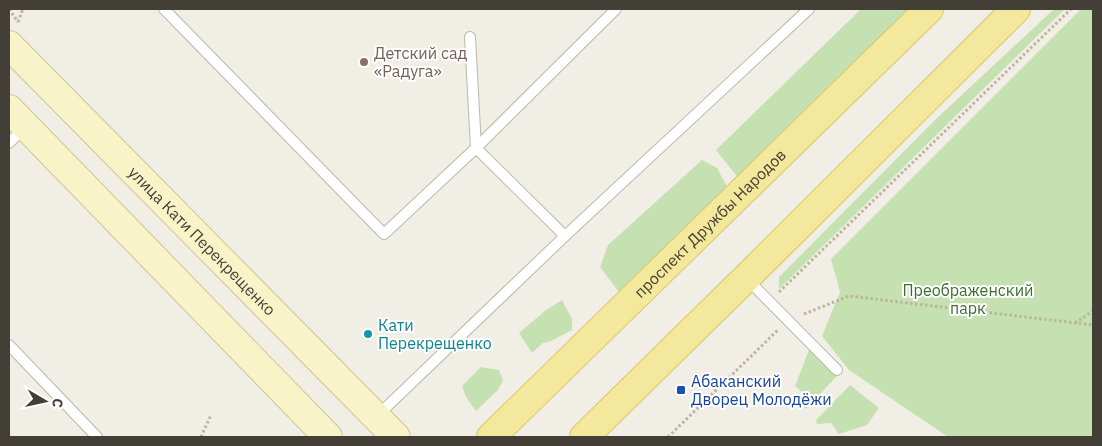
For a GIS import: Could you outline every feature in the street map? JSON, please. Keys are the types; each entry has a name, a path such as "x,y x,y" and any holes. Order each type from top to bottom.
{"main road":[{"name":"проспект Дружбы Народов","path":"491,437 928,9"},
{"path":"584,437 1016,9"}],"street":[{"name":"улица Кати Перекрещенко","path":"13,34 396,437"},
{"path":"14,126 328,437"}],"lane":[{"path":"164,9 384,234 476,148 616,9"},
{"path":"376,417 565,236 809,9"},
{"path":"470,38 476,148 565,236"},
{"path":"746,278 837,370"},
{"path":"9,345 97,437"}],"path":[{"path":"13,34 24,9"},
{"path":"770,302 1071,9"},
{"path":"668,437 788,320 849,296 1093,325"},
{"path":"1075,323 1093,311"},
{"path":"201,437 211,415"}],"green space":[{"path":"861,9 912,9 739,179 716,150"},
{"path":"1054,9 1065,9 779,289 779,277 937,118"},
{"name":"Преображенский парк","path":"1081,9 1093,9 1093,437 948,437 849,370 822,336 840,292 831,259"},
{"path":"702,160 717,168 728,188 622,296 600,267 608,245"},
{"path":"562,300 572,319 572,330 549,342 543,343 532,353 519,333 546,310"},
{"path":"809,350 838,375 806,409 803,405 807,396 795,386"},
{"path":"481,367 499,370 503,380 498,390 476,411 466,397 462,386"},
{"path":"850,385 879,408 867,425 839,434 831,423 817,424 816,420"}],"place":[{"name":"Детский сад «Радуга»","path":"364,62"},
{"name":"Кати Перекрещенко","path":"368,334"},
{"name":"Абаканский Дворец Молодёжи","path":"681,390"}]}
